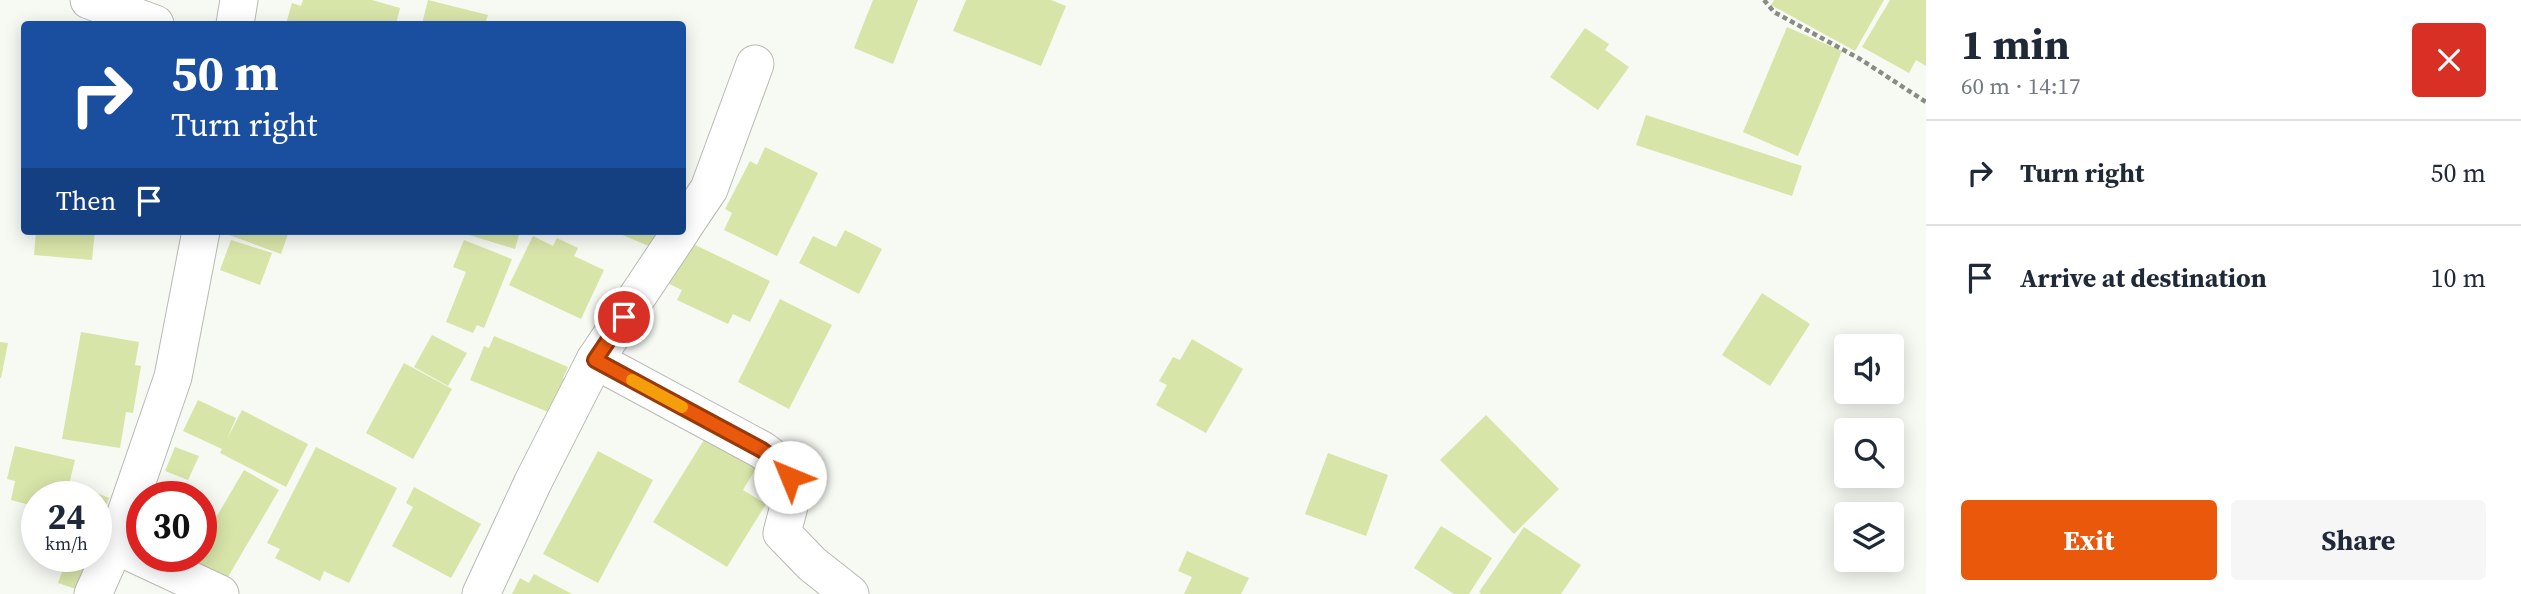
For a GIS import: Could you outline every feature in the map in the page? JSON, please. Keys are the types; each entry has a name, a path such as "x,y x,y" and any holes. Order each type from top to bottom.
{"street":[{"path":"89,0 147,21"},
{"path":"236,21 239,0"},
{"path":"686,224 709,189 755,64"},
{"path":"93,594 115,545 173,377 200,235"},
{"path":"481,594 533,482 595,360 679,235"},
{"path":"595,360 762,450 784,466 790,477 792,491 782,533 812,564 850,594"},
{"path":"115,545 220,594"}],"path":[{"path":"1764,0 1774,12 1860,59 1926,102"}],"building":[{"path":"303,0 372,0 400,8 397,21 287,21 292,3 301,6"},
{"path":"428,0 488,15 486,21 423,21"},
{"path":"873,0 918,0 893,64 854,48"},
{"path":"966,0 1051,0 1066,6 1041,66 953,31"},
{"path":"1774,0 1884,0 1855,51 1771,5"},
{"path":"1890,0 1926,0 1926,66 1916,60 1909,73 1862,47"},
{"path":"1787,27 1842,51 1798,156 1743,132"},
{"path":"1585,28 1609,44 1605,50 1629,67 1598,110 1550,77"},
{"path":"1646,115 1802,166 1792,196 1636,145"},
{"path":"765,147 818,173 777,256 724,230 732,213 725,209 750,161 757,165"},
{"path":"845,230 882,249 859,294 799,263 813,236 836,247"},
{"path":"36,235 95,235 92,260 34,255"},
{"path":"229,235 288,235 281,254"},
{"path":"469,235 519,235 515,249"},
{"path":"622,235 656,235 651,247"},
{"path":"533,236 553,246 557,238 578,248 574,256 604,270 581,319 509,285"},
{"path":"231,240 272,253 260,285 220,270"},
{"path":"464,240 512,259 484,328 477,325 473,333 446,322 466,272 453,267"},
{"path":"687,241 770,281 750,322 733,314 728,324 677,300 682,290 667,283"},
{"path":"1762,293 1810,324 1770,386 1722,355"},
{"path":"780,299 832,325 789,409 738,382"},
{"path":"81,332 139,342 135,365 141,366 133,413 126,412 120,448 62,439"},
{"path":"432,335 467,353 448,386 414,367"},
{"path":"494,336 568,367 563,378 568,380 553,414 470,380 484,346 489,348"},
{"path":"1192,339 1243,369 1206,433 1156,405 1167,385 1159,381 1173,357 1180,360"},
{"path":"0,342 8,343 1,378 0,378"},
{"path":"404,363 452,389 413,459 366,433"},
{"path":"198,400 236,418 227,439 242,410 308,444 286,487 220,453 222,449 183,431"},
{"path":"1486,415 1559,489 1514,534 1440,460"},
{"path":"707,435 758,465 743,490 766,504 727,567 653,522"},
{"path":"15,446 75,460 70,481 21,481 21,503 11,500 15,481 7,479"},
{"path":"175,447 199,456 188,480 165,471"},
{"path":"316,447 397,488 349,583 324,571 320,581 275,558 280,549 267,543"},
{"path":"598,451 653,480 598,583 543,554"},
{"path":"1328,453 1388,475 1366,536 1305,514"},
{"path":"244,470 279,490 222,587 196,572 217,572 217,516"},
{"path":"414,487 481,524 451,578 392,546 413,507 406,503"},
{"path":"1441,526 1492,558 1469,594 1454,594 1414,568"},
{"path":"1524,527 1581,565 1561,594 1481,594 1479,592"},
{"path":"1187,551 1249,578 1241,594 1184,594 1192,577 1178,571"},
{"path":"62,572 85,572 79,590 58,583"},
{"path":"534,574 572,594 512,594 520,578 529,583"}],"slow traffic":[{"path":"632,380 682,407"}],"route":[{"path":"624,317 595,360 762,450 784,466 790,477"}]}
